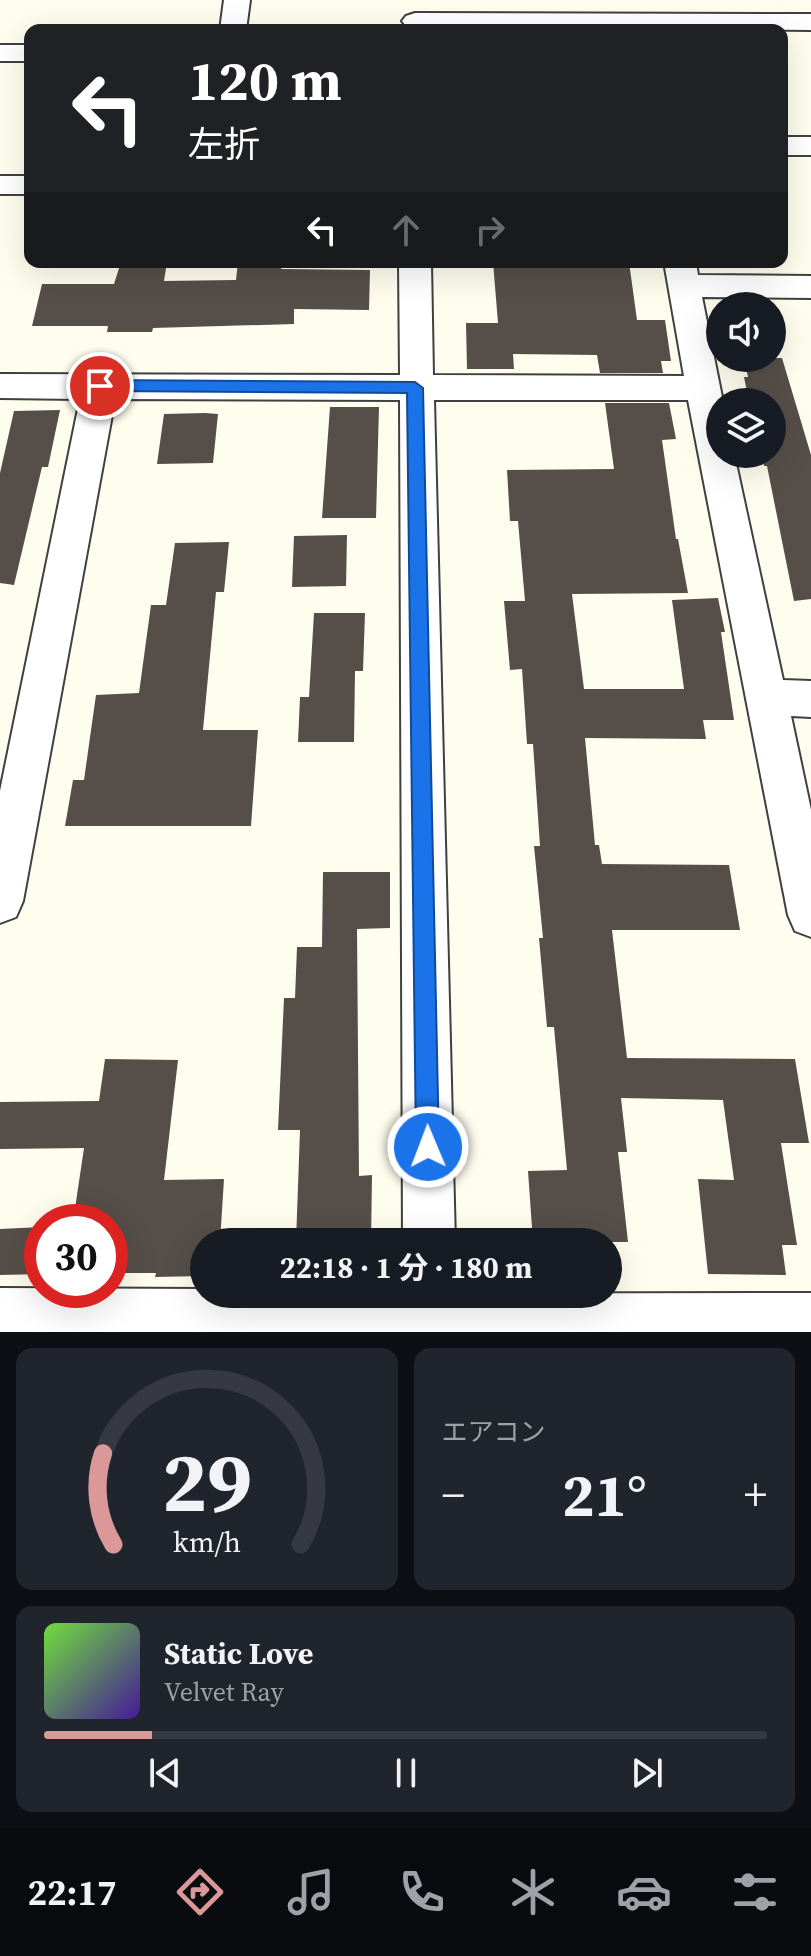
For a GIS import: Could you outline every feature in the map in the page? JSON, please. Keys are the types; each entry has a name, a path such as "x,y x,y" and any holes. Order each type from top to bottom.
{"street":[{"path":"234,24 237,0"},
{"path":"415,17 635,17 811,22"},
{"path":"0,53 24,53"},
{"path":"788,146 811,146"},
{"path":"0,185 24,185"},
{"path":"415,268 429,1228"},
{"path":"811,287 682,274 811,915"},
{"path":"0,386 703,388"},
{"path":"0,901 100,386"},
{"path":"767,698 811,699"},
{"path":"21,1321 431,1315 811,1320"}],"building":[{"path":"119,268 166,268 164,281 236,280 237,268 370,270 369,310 294,309 294,324 153,328 152,332 107,332 108,326 32,326 42,284 114,284"},
{"path":"493,268 630,268 637,320 665,320 671,361 661,361 663,373 600,373 597,355 513,354 514,369 467,369 466,323 498,323"},
{"path":"786,371 811,455 811,599 794,601 767,468 786,468 786,388 746,388 744,377 748,377 747,372"},
{"path":"605,403 669,403 676,439 662,440 676,539 688,593 572,594 584,689 684,689 672,600 718,598 725,632 721,632 734,720 703,720 706,739 585,738 595,845 599,845 602,864 729,865 740,930 612,930 627,1058 795,1059 809,1143 781,1143 797,1245 782,1245 786,1275 708,1274 698,1179 734,1180 723,1100 621,1098 627,1152 618,1152 628,1242 622,1242 622,1228 532,1228 528,1171 567,1170 554,1027 547,1027 539,938 543,938 534,846 540,846 533,744 527,744 522,669 510,670 504,601 525,601 518,521 510,521 507,470 614,469"},
{"path":"330,407 379,407 376,518 322,518"},
{"path":"60,410 48,467 42,467 14,585 0,583 0,473 14,411"},
{"path":"164,414 218,414 213,463 157,464"},
{"path":"347,535 346,586 292,587 294,536"},
{"path":"229,542 224,592 216,592 203,730 258,730 251,826 65,826 73,780 84,780 96,695 139,693 151,605 166,605 175,543"},
{"path":"314,613 365,613 363,671 355,671 354,742 298,742 300,697 309,697"},
{"path":"323,872 390,872 390,928 357,929 359,1176 372,1175 371,1228 296,1228 300,1130 278,1130 284,998 295,998 297,947 322,947"},
{"path":"105,1059 178,1060 164,1180 224,1179 221,1228 190,1228 190,1276 155,1277 156,1273 128,1273 128,1204 76,1204 84,1148 0,1149 0,1102 99,1101"},
{"path":"24,1228 24,1274 0,1275 0,1229"}],"route":[{"path":"100,386 415,388 428,1147"}]}
